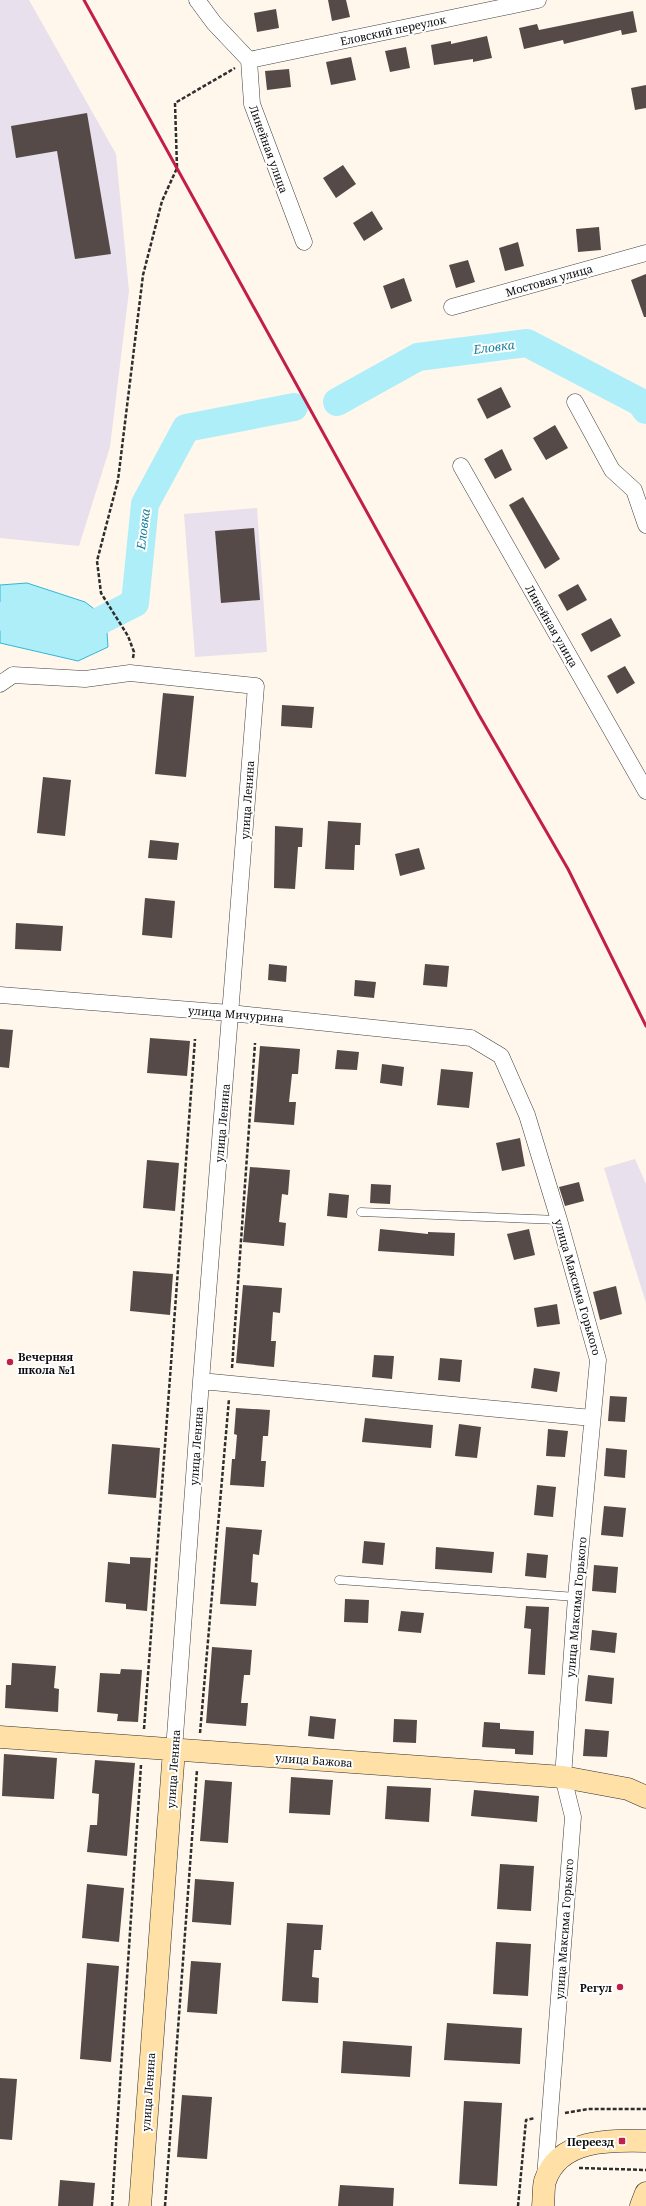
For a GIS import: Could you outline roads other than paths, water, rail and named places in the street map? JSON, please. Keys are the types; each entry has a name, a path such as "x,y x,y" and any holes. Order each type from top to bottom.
{"street":[{"path":"197,0 214,23 249,60"},
{"name":"Еловский переулок","path":"249,60 538,0"},
{"name":"Линейная улица","path":"249,60 252,104 304,242"},
{"name":"Мостовая улица","path":"452,307 646,253"},
{"path":"575,402 612,470 634,490 646,525"},
{"name":"Линейная улица","path":"461,466 645,787"},
{"name":"улица Ленина","path":"0,684 13,675 85,679 130,673 256,686 201,1381 140,2206"},
{"name":"улица Мичурина","path":"0,995 230,1013 471,1038"},
{"name":"улица Максима Горького","path":"471,1038 501,1056 527,1115 559,1220 598,1360 576,1597 562,1777 573,1817 543,2206"},
{"path":"201,1381 592,1418"},
{"name":"улица Бажова","path":"0,1737 562,1777 637,1793"},
{"path":"545,2183 551,2168 560,2158 572,2149 590,2144 622,2140 646,2141"},
{"path":"641,2206 646,2194"}],"lane":[{"path":"361,1212 559,1220"},
{"path":"339,1580 576,1597"}],"water":[{"path":"27,583 85,602 106,618 108,647 78,661 0,643 0,585"}],"waterway":[{"name":"Еловка","path":"337,402 418,357 527,343 640,402 646,410"},
{"name":"Еловка","path":"0,616 70,636 135,603 145,504 186,428 294,407"}],"railway":[{"path":"84,0 479,715 568,869 646,1026"}],"place":[{"name":"Вечерняя школа №1","path":"10,1362"},
{"name":"Регул","path":"620,1987"},
{"name":"Переезд","path":"622,2141"}]}
